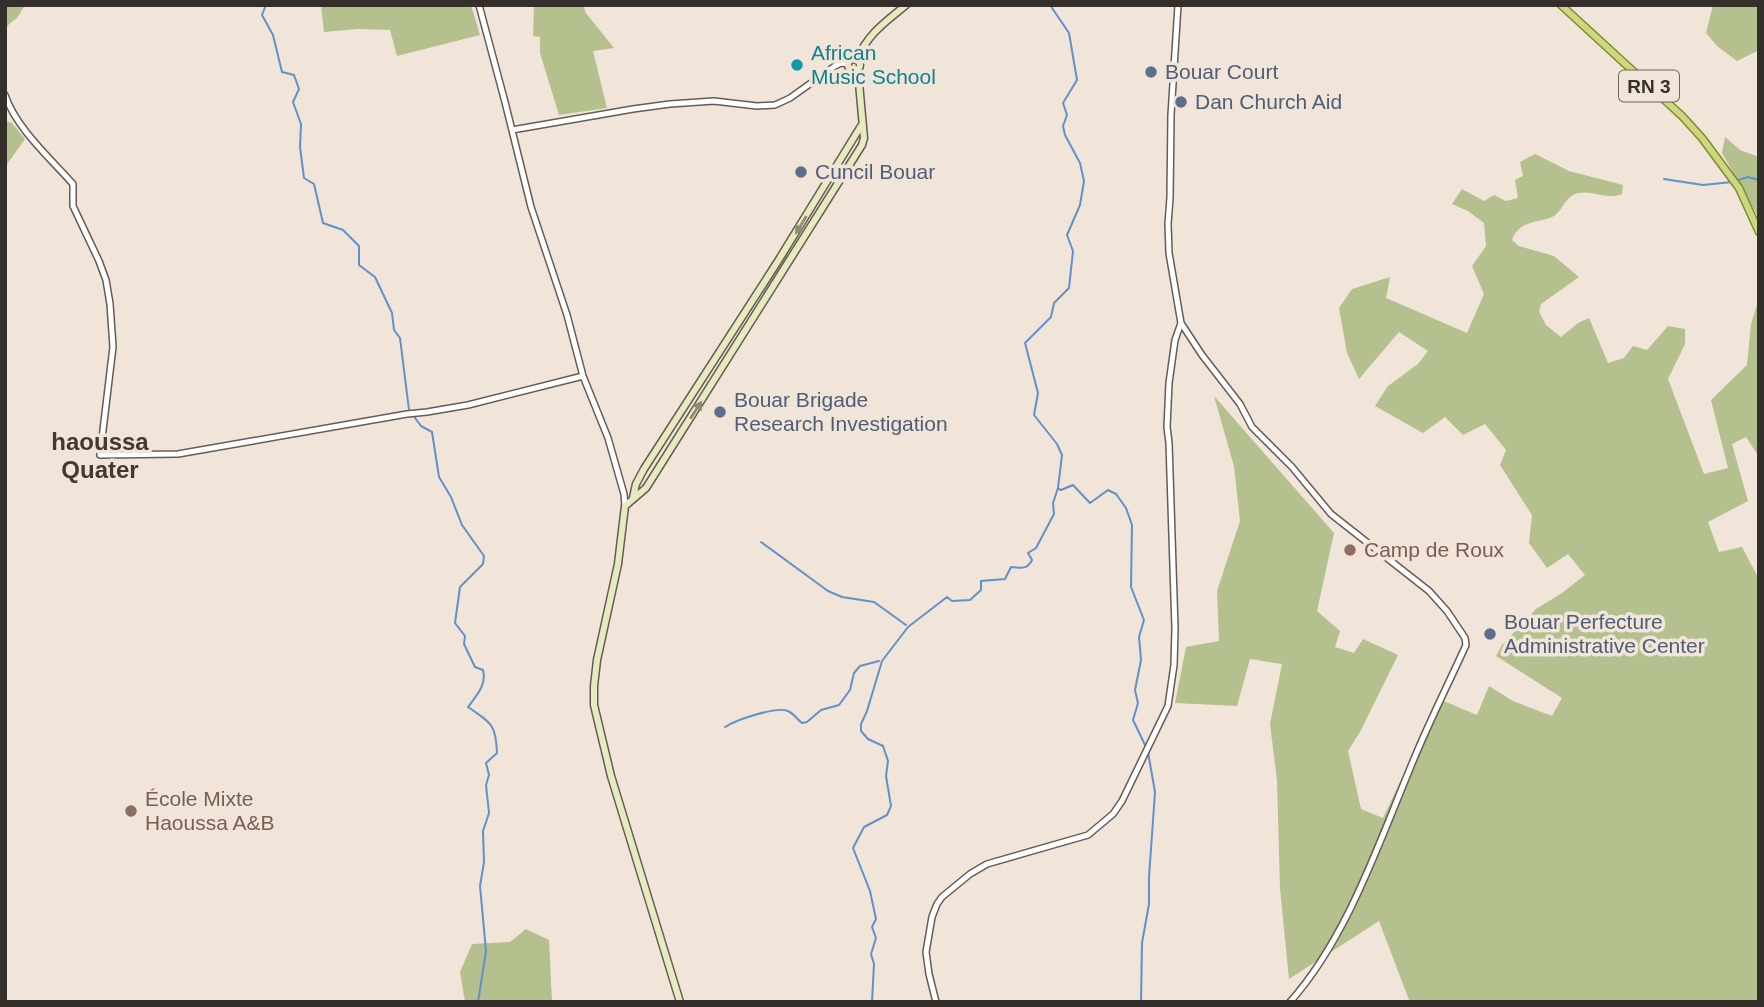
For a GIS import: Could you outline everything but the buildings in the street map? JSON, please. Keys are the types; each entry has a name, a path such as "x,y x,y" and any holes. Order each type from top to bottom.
{"main road":[{"path":"856,60 877,28 906,5"},
{"name":"RN 3","path":"1561,5 1682,116 1739,188 1759,232"},
{"path":"856,60 851,60 848,64 851,71 856,71"},
{"path":"856,60 860,66 856,71"},
{"path":"680,1002 611,776 594,705 597,660 618,564 625,506 646,488 862,145 864,138 856,71"},
{"path":"633,499 640,477 862,124"},
{"path":"818,195 827,201"},
{"path":"671,429 680,435"}],"street":[{"path":"479,5 532,211 567,315 583,376 608,438 625,506"},
{"path":"1178,5 1168,224 1169,253 1181,323 1240,404 1252,427 1292,467 1331,514 1429,591 1447,611 1465,638 1466,645 1413,760 1348,913 1308,981 1290,1002"},
{"path":"512,130 681,103 714,101 757,106 775,105 802,90 835,66 848,64"},
{"path":"5,95 18,120 73,184 73,206 106,280 113,348 100,455 178,454 468,405 583,376"},
{"path":"936,1002 926,952 937,904 954,886 987,864 1088,835 1101,825 1129,789 1168,706 1174,665 1175,628 1167,427 1172,356 1181,323"}],"green space":[{"path":"5,5 25,5 5,30"},
{"path":"321,5 471,5 480,35 397,56 390,30 324,32"},
{"path":"534,5 583,5 586,13 614,48 593,51 607,108 559,115 540,53 540,37 533,36"},
{"path":"1713,5 1759,5 1759,53 1757,51 1737,61 1717,46 1706,33"},
{"path":"5,121 12,123 25,139 5,167"},
{"path":"1725,137 1740,150 1759,157 1759,218 1722,153"},
{"path":"1535,154 1569,171 1623,185 1622,194 1616,196 1585,192 1573,195 1554,216 1525,225 1515,233 1512,240 1519,246 1554,256 1579,277 1541,304 1539,312 1546,325 1561,337 1589,318 1608,363 1624,358 1633,346 1647,350 1668,326 1685,329 1685,344 1668,379 1704,474 1728,468 1711,400 1747,365 1751,324 1759,298 1759,457 1746,437 1732,444 1748,501 1708,522 1719,552 1742,547 1759,579 1759,1002 1407,1002 1409,1000 1379,921 1289,979 1280,888 1277,780 1270,724 1282,664 1250,659 1237,706 1175,703 1186,647 1219,641 1217,591 1240,521 1234,466 1214,396 1334,533 1317,611 1340,631 1335,647 1354,653 1363,639 1398,655 1348,751 1361,809 1383,818 1439,699 1477,715 1489,686 1513,701 1552,716 1562,698 1496,656 1502,645 1536,609 1585,575 1568,554 1547,568 1529,543 1532,515 1500,465 1506,450 1485,424 1463,435 1445,417 1423,433 1375,406 1388,386 1418,364 1428,351 1399,332 1359,379 1347,353 1339,308 1352,289 1390,277 1386,298 1467,333 1484,294 1472,266 1486,246 1484,223 1468,211 1452,204 1462,189 1484,201 1494,195 1506,201 1518,198 1515,180 1523,176 1520,162"},
{"path":"526,929 549,940 552,1002 465,1002 460,972 472,944 510,942"}],"waterway":[{"path":"266,5 262,15 273,35 282,72 294,75 299,89 293,102 301,124 300,147 304,178 314,184 323,223 343,230 359,246 359,265 375,277 392,313 394,330 400,338 409,410"},
{"path":"872,1002 874,964 871,954 876,938 872,927 876,919 870,891 853,848 864,827 887,815 891,806 886,776 888,761 883,746 868,739 861,731 882,661 908,627 947,597 952,601 970,600 981,590 981,581 1005,579 1011,567 1023,568 1028,565 1032,560 1028,553 1036,548 1054,514 1053,503 1058,488 1062,455 1057,444 1034,415 1038,393 1025,343 1051,317 1054,303 1069,288 1073,251 1067,235 1080,205 1084,181 1080,163 1063,126 1067,115 1063,103 1077,80 1069,33 1050,5"},
{"path":"1738,180 1748,177 1759,180"},
{"path":"1664,179 1703,185 1732,182"},
{"path":"413,415 421,426 432,432 439,477 451,497 462,525 484,556 483,564 460,587 455,623 465,636 464,644 475,667 483,670 484,675 482,685 468,707 491,725 497,753 486,763 489,775 486,785 489,813 483,831 484,862 480,886 486,951 478,1002"},
{"path":"1059,489 1073,485 1090,503 1108,490 1116,494 1126,508 1132,525 1131,587 1144,620 1139,637 1141,660 1135,690 1138,703 1133,720 1146,747"},
{"path":"761,542 828,591 842,597 874,602 906,625"},
{"path":"725,727 775,710 788,711 802,723 807,722 821,710 839,705 850,690 854,673 860,666 879,661"},
{"path":"1141,1002 1142,943 1149,904 1155,792 1148,752"}],"place":[{"name":"African Music School","path":"797,65"},
{"name":"Bouar Court","path":"1151,72"},
{"name":"Dan Church Aid","path":"1181,102"},
{"name":"Cuncil Bouar","path":"801,172"},
{"name":"Bouar Brigade Research Investigation","path":"720,412"},
{"name":"Camp de Roux","path":"1350,550"},
{"name":"Bouar Perfecture Administrative Center","path":"1490,634"},
{"name":"École Mixte Haoussa A&B","path":"131,811"}],"district":[{"name":"haoussa Quater","path":"100,456"}]}
